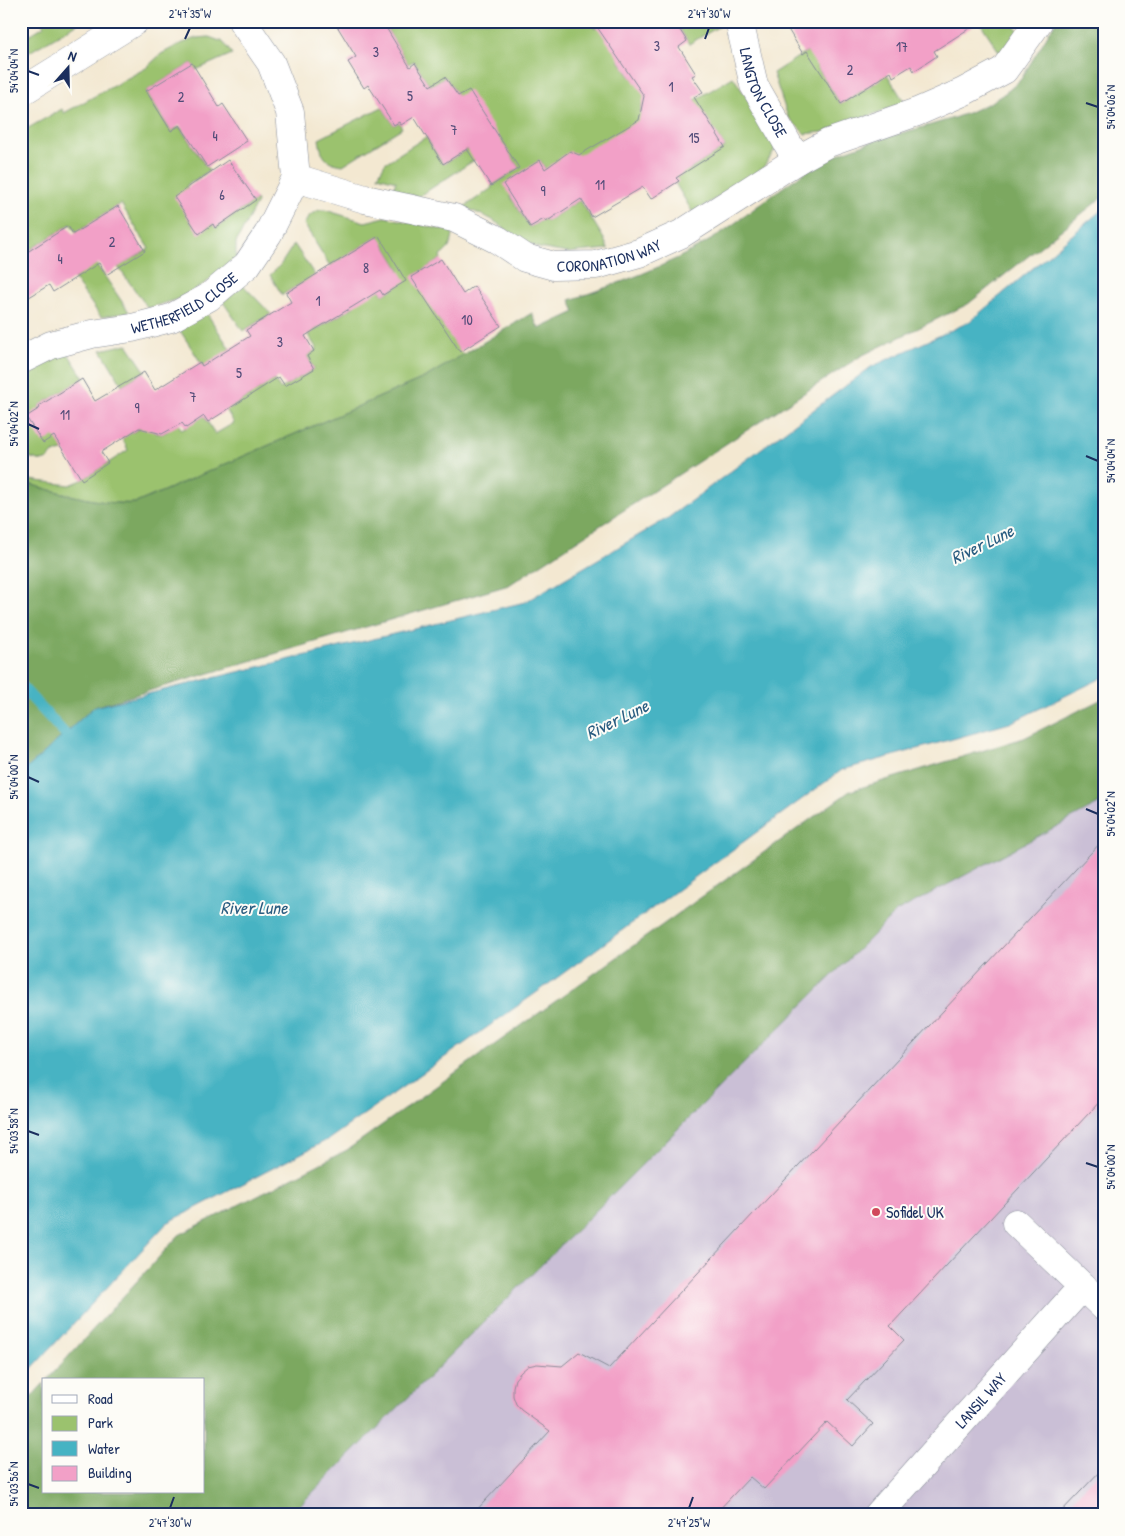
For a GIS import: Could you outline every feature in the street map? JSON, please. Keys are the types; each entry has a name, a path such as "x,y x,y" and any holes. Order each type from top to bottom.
{"street":[{"path":"21,92 135,21"},
{"path":"242,21 271,63 290,112 296,178"},
{"name":"LANGTON CLOSE","path":"738,21 754,85 797,160"},
{"name":"CORONATION WAY","path":"296,178 365,200 454,218 498,240 524,258 554,266 596,265 639,253 681,234 797,160 828,143 917,112 1004,70 1039,21"},
{"name":"WETHERFIELD CLOSE","path":"21,360 51,345 92,334 132,328 170,318 209,297 247,264 268,234 296,178"},
{"path":"1016,1223 1104,1307"},
{"name":"LANSIL WAY","path":"878,1515 1083,1286"}],"shaded area":[{"path":"1104,801 1104,1515 290,1515 896,912"}],"green space":[{"path":"41,21 82,21 21,57 21,40 44,26"},
{"path":"382,21 589,21 593,27 600,28 636,49 619,60 629,75 652,99 642,105 640,113 644,119 651,119 547,172 540,160 529,184 510,196 530,227 544,219 546,222 580,200 608,249 567,253 539,248 522,240 491,219 464,207 492,188 491,186 519,168 502,142 418,197 393,190 396,181 378,176 385,163 426,137 443,164 471,147 456,93 445,77 430,86 414,61 408,64"},
{"path":"678,21 723,21 723,24 689,44 676,23"},
{"path":"979,21 1005,21 1019,30 1000,53"},
{"path":"1056,21 1104,21 1104,196 968,304 861,356 509,585 94,707 21,774 21,482 93,500 136,503 426,377 532,313 539,329 575,312 570,300 625,281 695,249 728,228 795,179 830,158 873,141 964,114 995,100 1021,79"},
{"path":"831,36 817,67 841,104 878,81 885,71 905,103 823,132 805,134 788,117 773,73"},
{"path":"209,37 223,42 232,54 196,70 192,63 146,91 171,131 180,127 209,171 186,186 202,209 189,219 199,233 213,224 216,228 256,200 257,202 236,243 236,258 207,282 181,298 148,308 118,267 149,249 121,204 76,232 71,224 25,253 21,247 21,132 62,109 64,113 146,68 161,54 178,45 196,38"},
{"path":"733,77 762,120 775,144 774,151 763,168 693,213 675,183 678,181 675,176 691,169 725,147 695,100"},
{"path":"382,107 394,125 399,122 402,128 343,165 325,158 319,139"},
{"path":"319,210 325,210 365,222 385,217 453,232 451,243 448,249 440,256 441,259 415,275 434,312 463,355 426,377 136,503 93,500 21,482 21,479 70,485 82,480 128,450 122,438 149,423 155,433 162,434 168,431 169,410 182,430 204,416 215,434 234,423 224,406 228,405 231,408 274,380 280,389 314,369 307,356 317,349 308,335 310,333 355,306 351,299 376,284 383,295 401,284 394,273 400,270 379,236 330,266 304,224 310,215"},
{"path":"294,244 320,283 306,281 282,295 270,275 281,264"},
{"path":"95,262 129,312 101,317 74,279"},
{"path":"243,285 271,314 243,331 223,302"},
{"path":"206,312 230,349 203,366 179,329"},
{"path":"127,344 145,371 122,385 101,350"},
{"path":"67,352 84,378 39,406 69,450 53,453 48,459 42,461 21,455 21,373"},
{"path":"1104,698 1104,801 896,912 290,1515 21,1515 21,1408 42,1385 42,1494 205,1494 205,1378 49,1378 179,1235 347,1150 850,791 1024,738"}],"water":[{"name":"River Lune","path":"1104,208 1104,677 1010,723 842,770 543,988 329,1139 167,1223 21,1380 21,774 94,707 525,602 668,518 871,367 969,322"}],"building":[{"path":"334,21 382,21 410,67 415,63 430,86 445,77 458,96 469,90 519,168 491,186 467,149 443,164 414,117 401,125 399,122 394,125 368,85 364,88 348,62 356,57"},
{"path":"593,21 674,21 687,41 679,47 696,74 692,76 703,92 694,97 725,147 676,178 679,181 651,199 643,187 592,217 581,199 546,222 544,219 530,227 503,184 540,160 545,169 570,151 579,155 639,120 644,96"},
{"path":"783,21 981,21 934,51 937,56 914,71 911,66 893,77 891,72 841,104 807,51 803,54"},
{"path":"192,63 219,107 223,104 247,141 207,167 180,125 171,131 146,91"},
{"path":"228,160 256,200 215,228 213,224 199,234 174,197"},
{"path":"118,206 145,251 106,275 99,263 53,292 49,285 21,302 21,256 68,226 73,234"},
{"path":"379,236 406,281 383,295 380,290 305,336 314,351 307,356 314,369 285,386 279,377 208,422 204,416 186,428 182,423 162,434 139,428 101,452 108,463 82,480 54,436 43,443 26,417 40,408 39,406 82,379 95,401 144,372 155,390 200,362 202,366 250,336 246,330 291,302 286,293"},
{"path":"441,259 463,294 474,286 501,326 460,352 411,277"},
{"name":"Sofidel UK","path":"1104,839 1104,1097 890,1326 904,1340 847,1400 873,1424 853,1446 827,1422 764,1489 750,1477 714,1515 472,1515 550,1431 521,1410 516,1404 513,1396 513,1387 515,1379 521,1372 528,1366 537,1364 562,1366 579,1352 609,1368"},
{"path":"1104,1467 1104,1515 1058,1515"}],"waterway":[{"path":"21,686 74,744"}],"place":[{"name":"Sofidel UK","path":"876,1212"}]}
